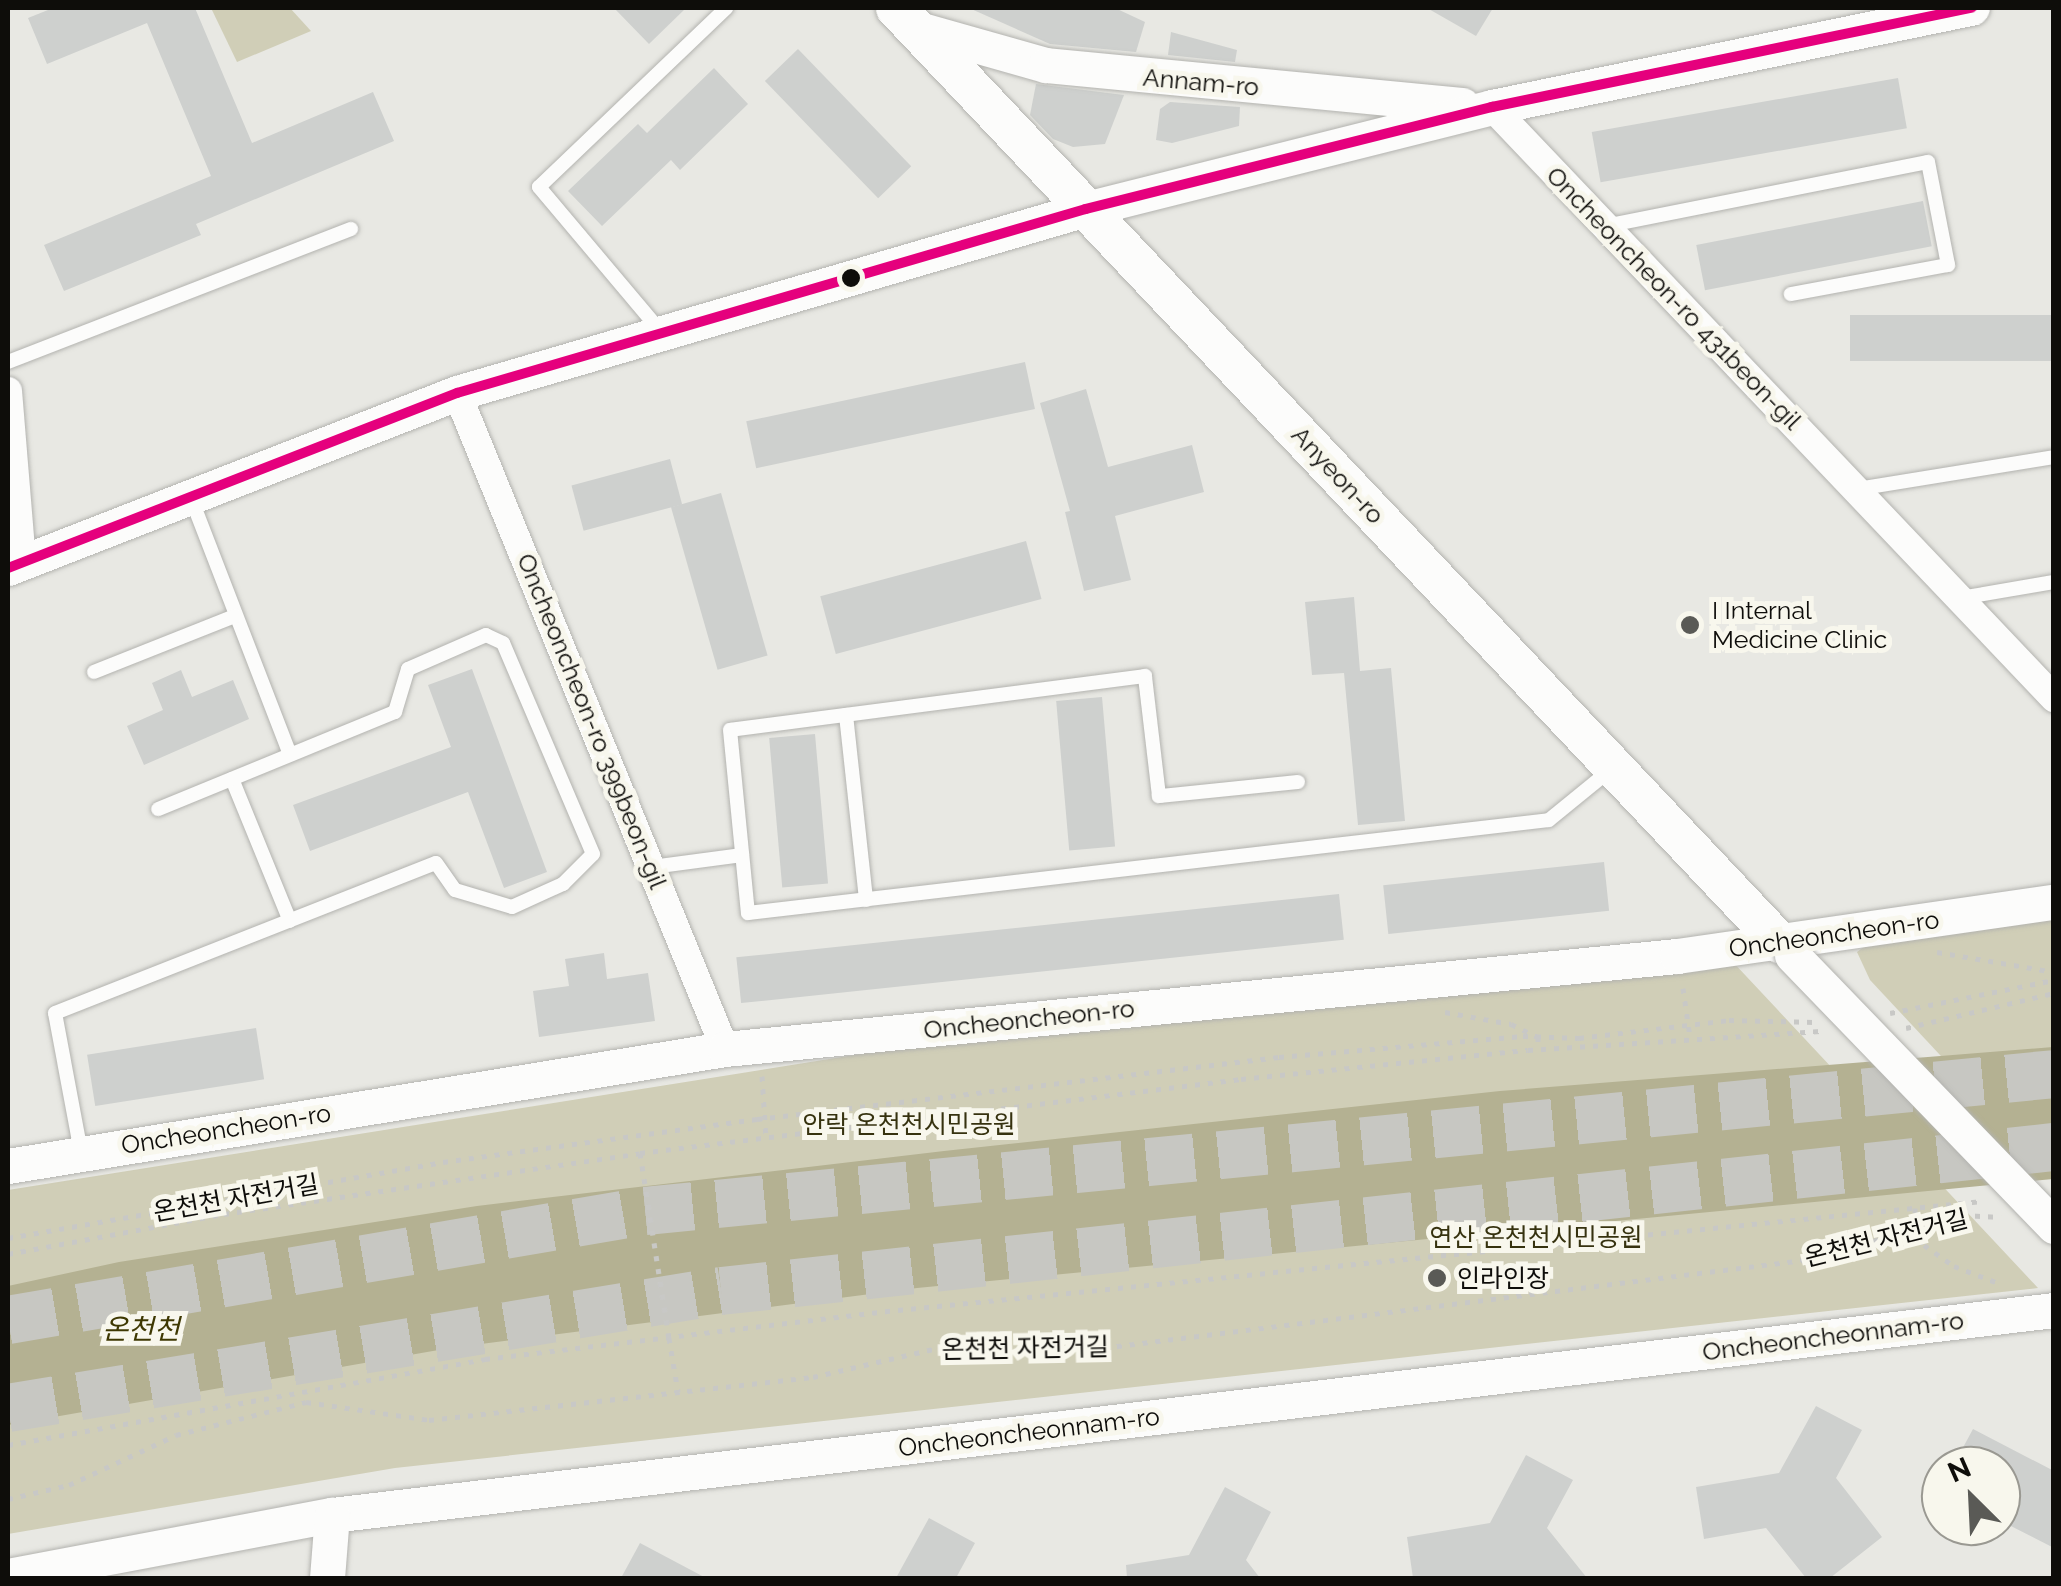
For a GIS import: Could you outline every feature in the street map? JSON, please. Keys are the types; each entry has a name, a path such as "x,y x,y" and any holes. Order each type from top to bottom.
{"main road":[{"name":"Anyeon-ro","path":"905,18 1786,949"}],"street":[{"name":"Annam-ro","path":"14,566 457,393 1086,209 1492,107 1972,8"},
{"name":"Annam-ro","path":"905,18 1046,65 1492,107"},
{"name":"Oncheoncheon-ro 431beon-gil","path":"1492,107 2054,698"},
{"path":"8,391 14,566"},
{"name":"Oncheoncheon-ro 399beon-gil","path":"457,393 652,867 742,1048"},
{"name":"Oncheoncheon-ro","path":"8,1166 742,1048 1786,949 1905,925 2054,902"},
{"path":"1786,949 2054,1226"},
{"name":"Oncheoncheonnam-ro","path":"8,1576 332,1514 2054,1310"},
{"path":"327,1578 332,1514"}],"lane":[{"path":"662,333 540,187 726,8"},
{"path":"1605,226 1928,162 1948,266 1791,294"},
{"path":"8,362 351,229"},
{"path":"1855,490 2054,457"},
{"path":"190,498 290,755"},
{"path":"1959,599 2054,582"},
{"path":"94,672 235,616"},
{"path":"81,1152 56,1013 436,864 455,890 512,907 564,884 593,854 503,643 494,636 408,669 395,712 158,809"},
{"path":"1298,782 1159,796 1145,676 730,730 748,913 1549,820 1614,767"},
{"path":"846,715 866,900"},
{"path":"232,779 290,921"},
{"path":"652,867 742,855"}],"path":[{"path":"1905,925 1940,954 2054,972"},
{"name":"온천천 자전거길","path":"1401,983 1451,1014 1511,1024 1538,1037"},
{"path":"1902,1028 2054,993"},
{"name":"온천천 자전거길","path":"8,1238 638,1135 766,1118 1279,1058 1729,1020"},
{"path":"1690,1025 1690,1038"},
{"path":"8,1254 224,1214 640,1153 1538,1050 1828,1031"},
{"path":"1538,1037 1538,1050"},
{"path":"742,1048 766,1118 766,1138"},
{"path":"638,1135 678,1392"},
{"path":"8,1445 485,1360 1994,1200"},
{"path":"1916,1208 1915,1228 1924,1245 1954,1266 2004,1287"},
{"name":"온천천 자전거길","path":"8,1498 69,1485 176,1435 306,1402 429,1420 813,1377 938,1348 1078,1351 1811,1259 1962,1215 2017,1218"}],"green space":[{"path":"211,8 290,8 311,31 237,62"},
{"path":"2053,918 2053,1176 1870,980 1857,952 1869,943"},
{"path":"1731,960 2038,1288 395,1468 8,1534 8,1190 898,1048"}],"water":[{"name":"온천천","path":"2053,1047 2053,1179 917,1288 450,1348 8,1425 8,1286 119,1262 477,1206 944,1151 1500,1091"}],"building":[{"path":"53,8 195,8 252,143 373,92 394,141 196,224 201,235 64,291 44,245 211,176 147,23 47,64 28,18"},
{"path":"614,8 686,8 649,44"},
{"path":"969,8 1115,8 1145,22 1136,52 1050,44"},
{"path":"1427,8 1493,8 1476,36"},
{"path":"1171,32 1237,50 1235,62 1168,55"},
{"path":"798,49 911,166 878,198 765,81"},
{"path":"714,68 748,104 680,170 671,160 602,226 568,191 638,124 647,133"},
{"path":"1898,78 1907,128 1601,182 1592,132"},
{"path":"1036,84 1124,95 1105,144 1073,147 1053,139 1030,115"},
{"path":"1170,102 1240,107 1239,126 1172,143 1156,140 1160,109"},
{"path":"1923,201 1932,246 1705,290 1696,245"},
{"path":"1850,315 2054,315 2054,361 1850,361"},
{"path":"1025,362 1035,409 756,468 746,421"},
{"path":"1086,389 1108,467 1192,445 1204,492 1115,516 1131,580 1084,591 1065,512 1070,511 1040,403"},
{"path":"670,459 682,504 584,531 571,485"},
{"path":"721,493 768,655 718,670 671,507"},
{"path":"1026,541 1042,599 836,654 820,596"},
{"path":"1354,597 1360,671 1391,668 1405,821 1358,825 1344,673 1312,675 1305,602"},
{"path":"472,669 547,872 504,888 468,792 310,851 293,805 451,747 428,685"},
{"path":"181,670 192,697 233,680 249,719 144,765 127,726 163,710 152,683"},
{"path":"1102,697 1115,846 1069,850 1056,701"},
{"path":"815,734 828,883 782,887 769,738"},
{"path":"1604,862 1609,911 1388,934 1383,885"},
{"path":"1339,894 1344,940 741,1003 736,957"},
{"path":"604,953 607,979 648,973 655,1021 539,1037 533,991 569,986 565,959"},
{"path":"256,1028 264,1079 95,1106 87,1055"},
{"path":"1816,1406 1862,1430 1836,1478 1882,1537 1830,1578 1806,1578 1766,1528 1704,1539 1696,1487 1779,1473"},
{"path":"1973,1429 2006,1446 1964,1446"},
{"path":"2021,1454 2054,1471 2054,1548 2021,1531"},
{"path":"1526,1455 1573,1480 1547,1528 1587,1578 1413,1578 1407,1537 1490,1523"},
{"path":"1225,1487 1271,1512 1246,1560 1260,1578 1127,1578 1126,1565 1189,1555"},
{"path":"929,1518 975,1543 956,1578 896,1578"},
{"path":"640,1543 706,1578 621,1578"}],"tunnel":[{"path":"8,1320 645,1211 2054,1074"},
{"path":"8,1408 721,1291 2054,1147"}],"transit line":[{"path":"8,568 457,393 1086,209 1492,107 1972,8"}],"place":[{"name":"I Internal Medicine Clinic","path":"1690,625"},
{"name":"인라인장","path":"1437,1278"}],"park label":[{"name":"안락 온천천시민공원","path":"909,1124"},
{"name":"연산 온천천시민공원","path":"1536,1237"}]}
